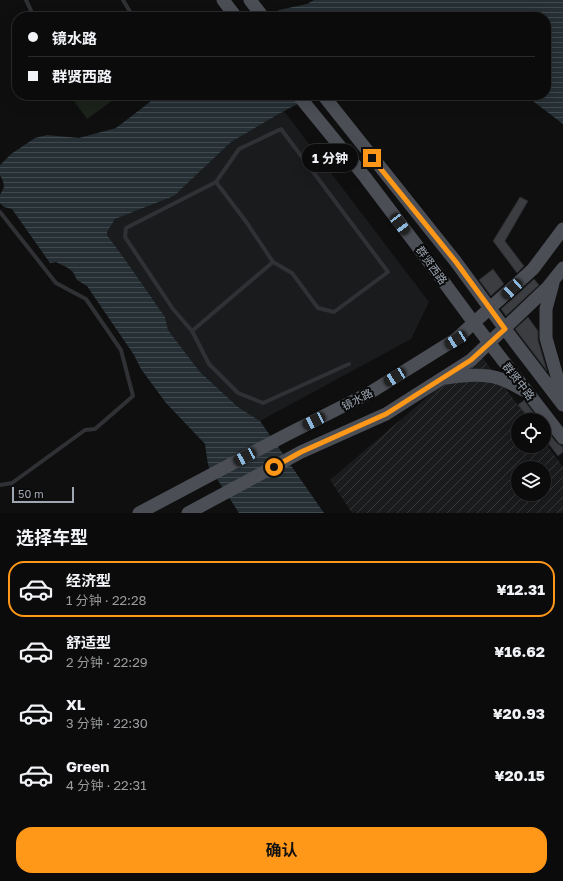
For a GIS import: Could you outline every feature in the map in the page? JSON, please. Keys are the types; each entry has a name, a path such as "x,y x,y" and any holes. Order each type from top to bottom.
{"main road":[{"path":"250,0 259,12"},
{"name":"群贤西路","path":"302,100 365,177 489,343"},
{"name":"群贤西路","path":"327,100 456,262 505,329"},
{"name":"镜水路","path":"139,513 371,392 456,340 533,269 563,229"},
{"path":"188,513 301,452 386,414 471,360 547,288 563,268"},
{"path":"553,280 546,308 546,338 558,380 563,390"},
{"name":"群贤中路","path":"505,329 563,405"},
{"name":"群贤中路","path":"489,343 563,438"},
{"path":"442,378 488,376 513,384 528,393"}],"lane":[{"path":"26,0 32,12"},
{"path":"123,0 130,12"},
{"path":"216,182 247,223 273,262 292,273 318,308 334,312 388,272 281,129 239,149 216,182 126,228 125,237 173,309 192,331 209,364 238,393 263,403 349,364"},
{"path":"0,212 56,283 86,299 121,350 133,396 95,429 85,430 12,484 0,485"},
{"path":"192,331 273,262"}],"shaded area":[{"path":"314,0 563,0 563,124 532,100 551,100 551,12 276,12 307,4"},
{"path":"75,100 113,100 87,119 74,101"},
{"path":"152,100 305,100 231,142 174,196 115,219 107,232 107,235 165,317 168,330 200,372 238,407 260,421 324,513 239,513 208,465 205,444 166,403 141,369 134,355 87,286 77,280 73,272 68,268 56,262 50,263 12,209 4,207 0,203 0,195 4,187 0,175 0,165 11,154 35,138 47,135 79,138 116,128"},
{"path":"284,111 429,302 411,339 260,421 238,407 200,372 168,330 165,317 107,235 107,232 115,219 174,196 231,142"},
{"path":"479,353 524,413 511,413 511,453 551,453 551,451 563,467 563,513 352,513 330,480"}],"building":[{"path":"520,197 528,201 505,241 524,266 517,273 493,241"},
{"path":"493,269 504,284 491,296 479,280"},
{"path":"534,279 539,285 506,316 501,309"},
{"path":"528,317 538,331 538,340 547,371 515,329"},
{"path":"524,400 534,413 524,413 518,405"},
{"path":"551,436 557,443 563,447 563,452 558,456 551,447"}],"route":[{"path":"274,467 301,452 386,414 471,360 505,329 456,262 372,158"}]}
